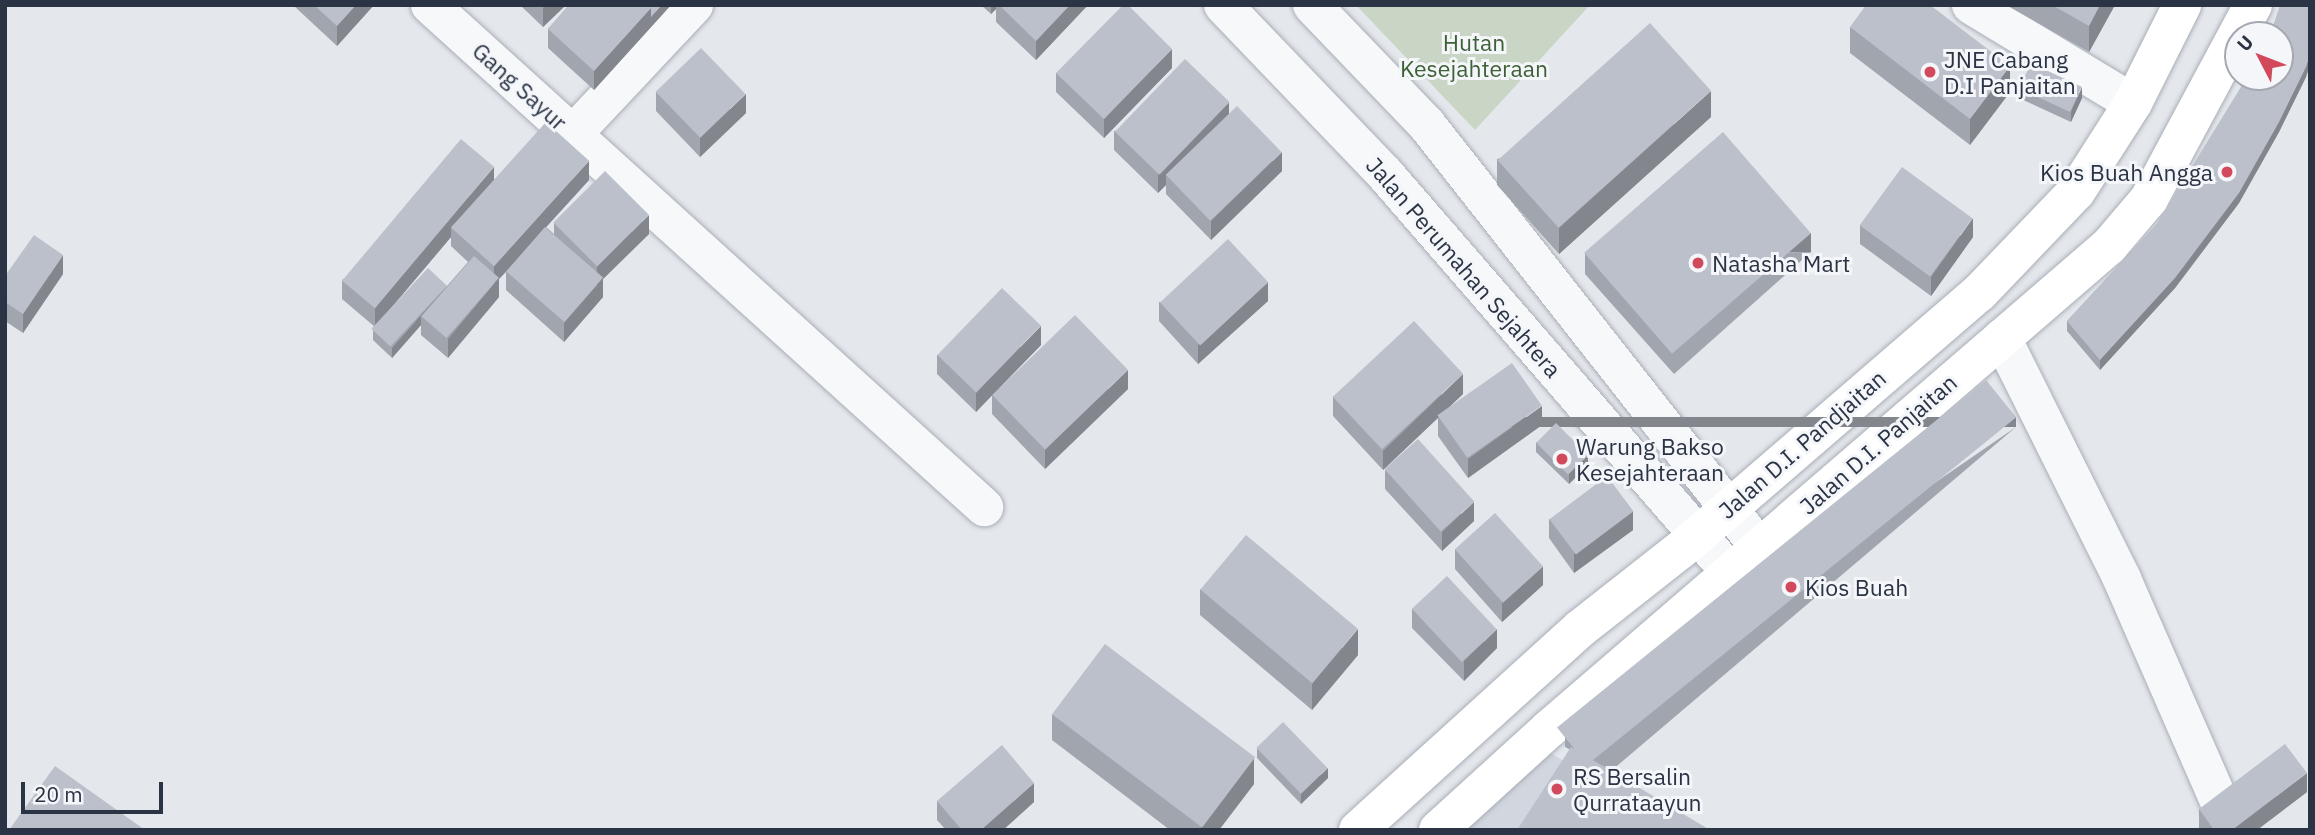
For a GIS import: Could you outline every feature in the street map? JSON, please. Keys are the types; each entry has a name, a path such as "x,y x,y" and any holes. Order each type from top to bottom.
{"highway":[{"name":"Jalan D.I. Pandjaitan","path":"1358,830 1581,628 1698,535 1979,293 2076,192 2133,103 2182,5"},
{"name":"Jalan D.I. Panjaitan","path":"1438,830 1730,572 2109,246 2149,199 2253,5"}],"street":[{"name":"Gang Sayur","path":"430,5 573,134 694,5"},
{"name":"Jalan Perumahan Sejahtera","path":"1223,5 1385,174 1730,572"},
{"path":"1312,5 1427,125 1759,547"},
{"path":"1971,5 2133,103"},
{"path":"573,134 984,507"},
{"path":"2002,338 2122,579 2223,810"}],"shaded area":[{"name":"RS Bersalin Qurrataayun","path":"1544,749 1679,830 1462,830"}],"green space":[{"name":"Hutan Kesejahteraan","path":"1356,5 1590,5 1475,130"}],"building":[{"path":"314,5 356,5 337,26"},
{"path":"569,5 649,5 651,8 594,71 548,29"},
{"path":"649,5 662,5 651,17"},
{"path":"999,5 1070,5 1036,41"},
{"path":"1123,5 1128,5 1172,49 1104,119 1056,73"},
{"name":"JNE Cabang D.I Panjaitan","path":"1866,5 1930,5 2010,66 1970,119 1850,27"},
{"path":"2052,5 2100,5 2089,26"},
{"name":"Kios Buah Angga","path":"2280,5 2310,5 2310,55 2306,67 2279,122 2239,193 2175,278 2100,360 2067,321 2156,225 2238,91 2294,91 2294,21 2275,21"},
{"path":"1650,23 1711,91 1559,228 1498,160"},
{"path":"701,48 745,94 700,138 656,92"},
{"path":"1185,59 1230,102 1159,175 1115,132"},
{"path":"2031,63 2082,87 2070,112 2019,88"},
{"path":"1237,106 1281,152 1210,221 1166,175"},
{"path":"546,122 589,161 494,266 451,228"},
{"name":"Natasha Mart","path":"1723,132 1811,233 1672,354 1584,253"},
{"path":"461,139 494,167 375,308 342,281"},
{"path":"1902,167 1972,218 1930,276 1860,225"},
{"path":"605,171 649,215 597,266 553,223"},
{"path":"545,227 603,278 564,322 506,272"},
{"path":"34,235 63,255 23,314 5,302 5,276"},
{"path":"1228,239 1268,282 1200,346 1160,302"},
{"path":"474,256 499,278 446,338 422,316"},
{"path":"428,268 447,286 390,346 371,329"},
{"path":"1002,288 1041,326 976,392 937,355"},
{"path":"1075,315 1128,370 1045,450 992,395"},
{"path":"1414,321 1463,374 1382,449 1333,397"},
{"path":"1512,363 1542,406 1467,458 1437,415"},
{"name":"Kios Buah","path":"1986,380 2016,417 1587,765 1557,727"},
{"name":"Warung Bakso Kesejahteraan","path":"1556,423 1588,455 1568,475 1536,443"},
{"path":"1418,439 1474,501 1441,532 1385,469"},
{"path":"1607,476 1633,511 1576,554 1549,519"},
{"path":"1495,513 1543,567 1503,603 1455,549"},
{"path":"1246,535 1358,629 1312,683 1200,589"},
{"path":"1447,576 1497,629 1462,662 1412,609"},
{"path":"1105,644 1255,757 1202,827 1052,714"},
{"path":"1283,722 1327,768 1301,794 1256,748"},
{"path":"2285,744 2307,773 2232,830 2214,830 2199,809"},
{"path":"1002,745 1034,783 981,830 962,830 937,801"},
{"name":"RS Bersalin Qurrataayun","path":"1571,747 1710,830 1517,830"},
{"path":"55,766 145,830 9,830"}],"place":[{"name":"JNE Cabang D.I Panjaitan","path":"1930,72"},
{"name":"Kios Buah Angga","path":"2227,172"},
{"name":"Natasha Mart","path":"1698,263"},
{"name":"Warung Bakso Kesejahteraan","path":"1562,459"},
{"name":"Kios Buah","path":"1791,587"},
{"name":"RS Bersalin Qurrataayun","path":"1557,789"}]}
